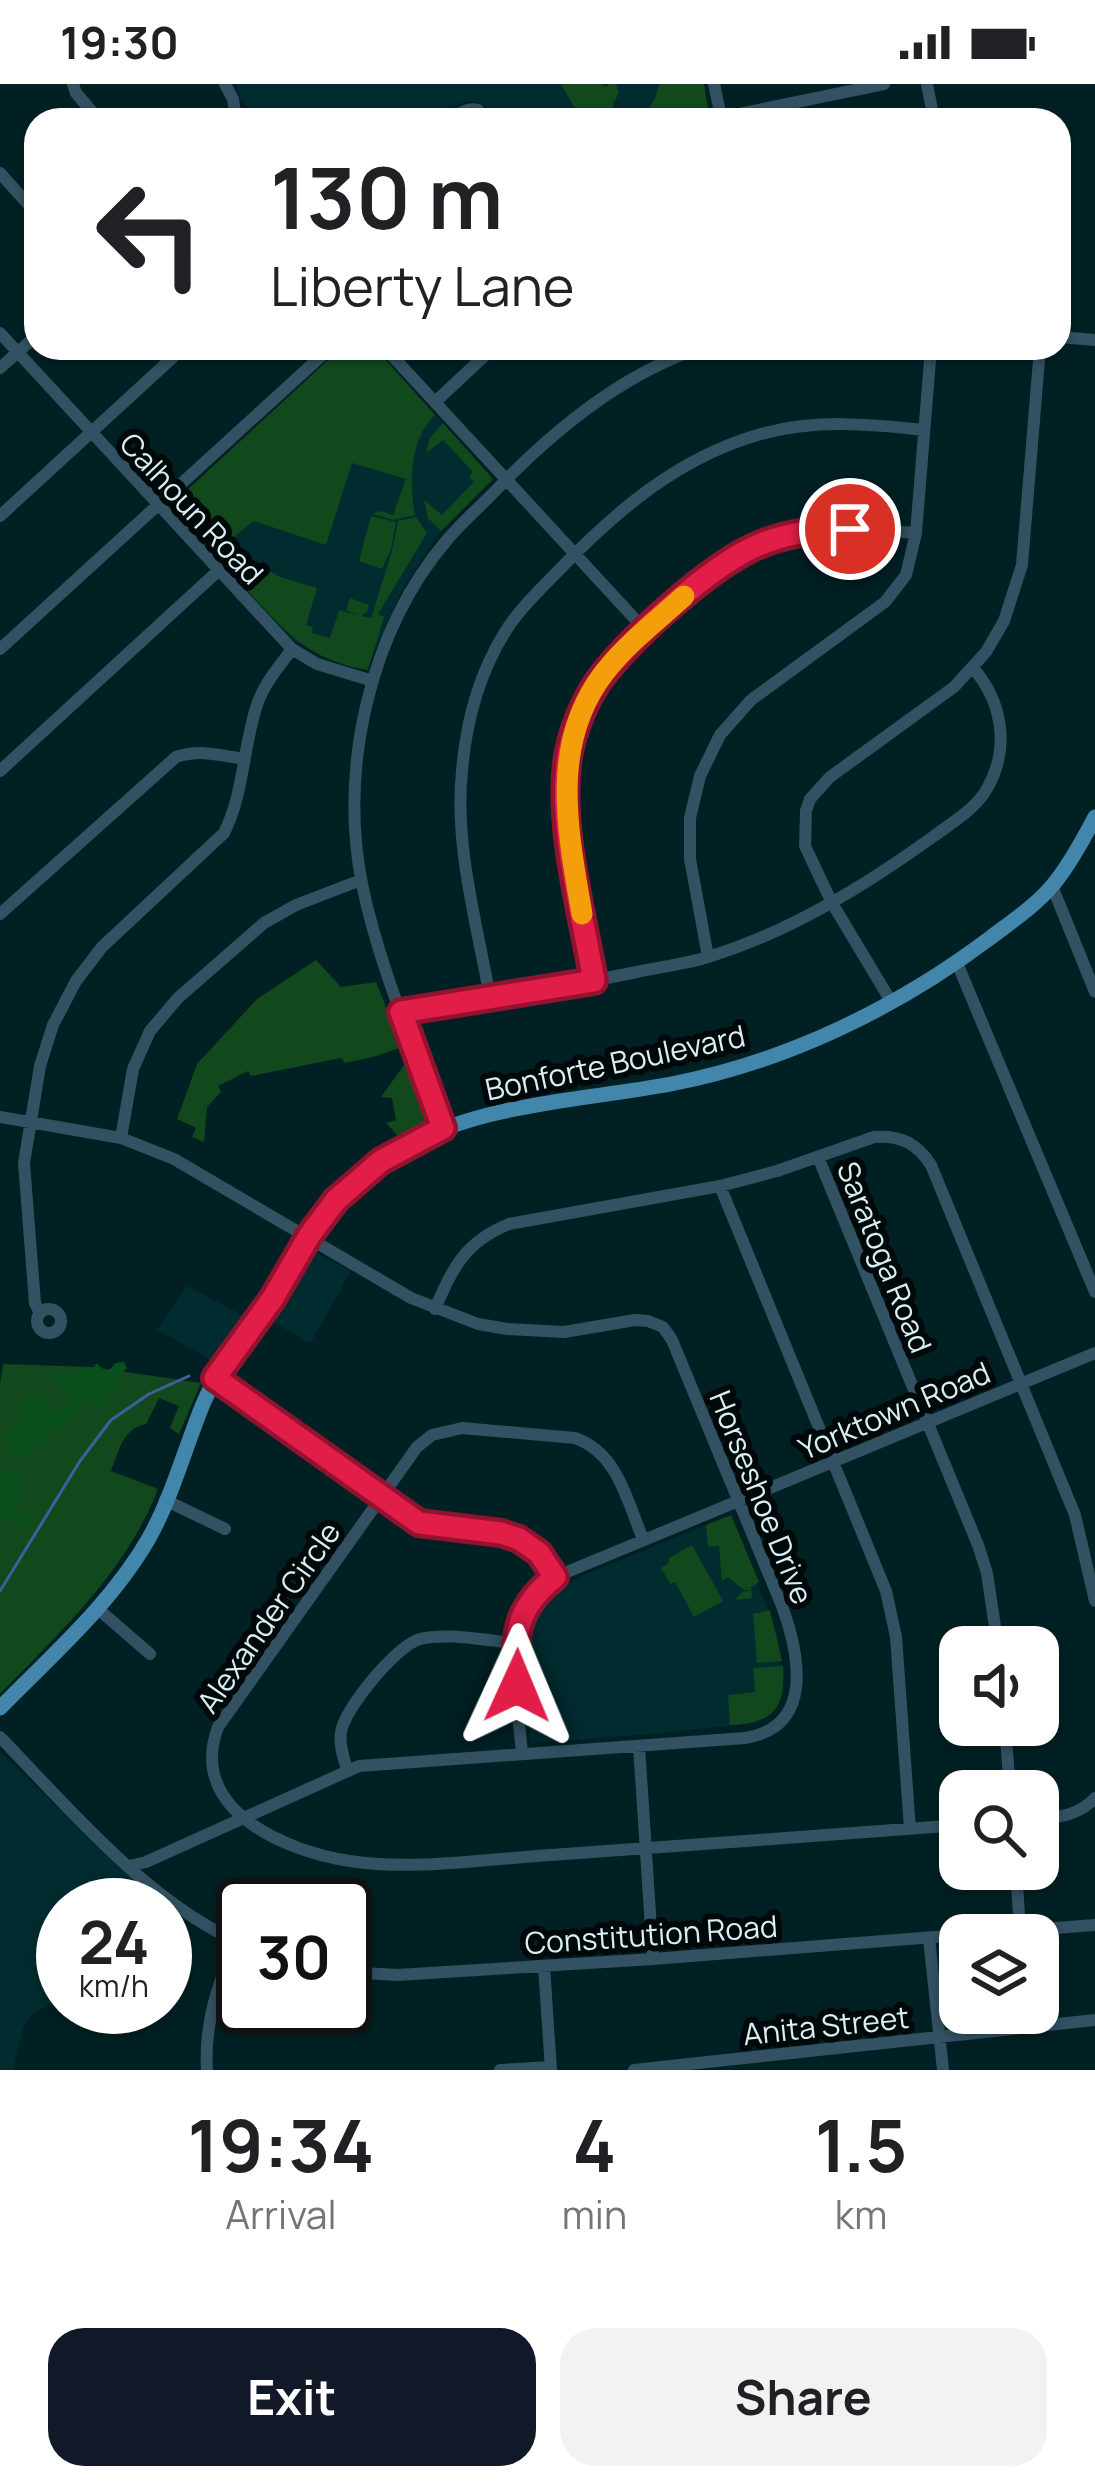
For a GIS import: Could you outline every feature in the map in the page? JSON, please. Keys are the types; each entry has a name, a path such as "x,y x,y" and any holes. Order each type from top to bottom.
{"main road":[{"name":"Bonforte Boulevard","path":"0,1708 97,1608 132,1564 150,1536 215,1378 273,1298 309,1236 336,1200 368,1171 443,1128 732,1069 790,1050 892,1003 957,963 1022,914 1052,886 1095,817"}],"street":[{"path":"768,108 884,84"},
{"path":"0,173 24,200"},
{"name":"Calhoun Road","path":"0,332 24,360"},
{"path":"0,368 24,346"},
{"name":"Calhoun Road","path":"24,360 292,650 317,664 373,681"},
{"path":"0,516 170,360"},
{"path":"0,650 317,360"},
{"path":"396,360 646,631"},
{"path":"435,402 480,360"},
{"path":"443,1128 370,920 361,880 356,788 359,740 373,681 398,616 447,540 584,410 640,374 672,360"},
{"path":"708,957 690,859 690,818 700,776 720,735 751,700 885,602 906,575 916,533 930,360"},
{"path":"892,1003 832,903 805,846 803,824 810,799 830,777 920,713 973,668 1004,621 1022,565 1039,360"},
{"path":"490,997 460,814 473,704 507,629 574,554 647,489 713,450 812,425 850,423 925,430"},
{"path":"594,981 568,835 567,763 585,705 604,673 716,568 754,547 821,529 916,533"},
{"path":"0,771 218,572"},
{"path":"40,1313 35,1303 24,1163 45,1047 76,981 115,934 224,833 262,690 292,650"},
{"path":"401,1012 708,957 832,903 968,811 989,786 997,766 1000,729 989,689 973,668"},
{"path":"0,914 176,757 204,752 243,759"},
{"path":"121,1138 133,1069 150,1031 178,998 264,923 361,880"},
{"path":"1052,886 1095,992"},
{"path":"957,963 1095,1292"},
{"name":"Horseshoe Drive","path":"0,1117 121,1138 174,1159 411,1298 478,1324 564,1333 635,1320 663,1327 791,1635 793,1704 776,1727 756,1736 373,1763 347,1769 129,1866"},
{"path":"435,1309 461,1256 492,1231 509,1224 720,1186 862,1140 886,1136 910,1142 926,1156 1075,1515 1095,1601"},
{"name":"Saratoga Road","path":"818,1157 978,1545 995,1626"},
{"path":"720,1186 891,1610 910,1828"},
{"name":"Yorktown Road","path":"555,1577 1095,1353"},
{"path":"215,1378 424,1525 501,1533 539,1553 555,1577 525,1608 516,1643 521,1754"},
{"name":"Alexander Circle","path":"239,1818 214,1774 212,1749 218,1727 417,1447 442,1431 462,1428 575,1438 608,1459 643,1540"},
{"path":"165,1500 225,1529"},
{"path":"97,1608 150,1654"},
{"path":"347,1769 340,1743 342,1726 402,1647 429,1637 516,1643"},
{"path":"0,1737 129,1866 182,1912 216,1930"},
{"path":"639,1746 652,1959"},
{"path":"1059,1816 1082,1810 1095,1798"},
{"path":"239,1818 323,1856 374,1864 939,1826"},
{"name":"Constitution Road","path":"1059,1927 1095,1924"},
{"name":"Constitution Road","path":"372,1974 939,1937"},
{"path":"929,1938 943,2070"},
{"path":"500,2070 551,2068 544,1966"},
{"path":"207,2070 206,2036 216,1995"},
{"name":"Anita Street","path":"634,2070 1095,2020"}],"shaded area":[{"path":"236,84 704,84 709,108 486,108 469,101 448,108 249,108"},
{"path":"328,360 386,360 493,479 436,537 401,592 366,670 320,656 293,640 170,506"},
{"path":"311,1250 351,1271 310,1344 269,1319"},
{"path":"187,1286 246,1317 213,1361 157,1330"},
{"path":"731,1515 778,1636 783,1689 772,1713 755,1723 531,1743 526,1641 544,1600 579,1577"},
{"path":"0,1752 133,1878 36,1878 36,2011 23,2029 13,2070 0,2070"}],"green space":[{"path":"561,84 616,84 619,93 613,108 574,108"},
{"path":"660,84 704,84 708,108 649,108"},
{"path":"328,360 386,360 435,415 420,436 413,462 415,515 394,520 372,514 393,515 406,479 352,463 326,545 254,521 213,553 170,506"},
{"path":"443,423 493,479 441,531 428,518 424,500 442,515 474,482 469,477 473,472 443,440 426,453 430,438"},
{"path":"371,516 396,522 382,569 359,561"},
{"path":"416,517 427,533 378,614 384,617 368,670 330,659 300,642 246,589 264,568 317,588 306,625 313,627 312,633 330,638 339,610 358,615 346,610 350,598 369,605 361,616 371,618 398,521"},
{"path":"316,960 341,987 376,982 402,1047 345,1063 341,1058 251,1076 248,1071 218,1086 221,1092 207,1107 204,1142 192,1137 196,1128 177,1119 197,1064 257,999"},
{"path":"409,1058 430,1119 398,1136 386,1123 396,1120 392,1098 381,1097"},
{"path":"124,1362 127,1368 115,1380 116,1389 106,1394 108,1403 101,1407 85,1400 63,1430 55,1426 51,1438 24,1455 10,1454 6,1434 22,1420 25,1395 54,1403 51,1409 61,1411 70,1398 61,1382 56,1382 57,1373 92,1369 97,1363 106,1373"},
{"path":"3,1364 92,1367 201,1383 179,1434 170,1428 179,1406 159,1398 146,1424 132,1430 123,1442 111,1471 158,1489 145,1519 90,1599 0,1694 0,1385"},
{"path":"19,1472 20,1496 13,1513 35,1523 31,1529 0,1520 0,1473"},
{"path":"731,1515 759,1582 751,1587 752,1598 735,1600 751,1590 728,1577 722,1581 719,1546 708,1547 706,1525"},
{"path":"692,1545 723,1601 694,1617 675,1582 670,1584 661,1568"},
{"path":"770,1610 782,1661 757,1663 753,1614"},
{"path":"783,1666 782,1693 774,1711 757,1721 730,1725 728,1695 755,1692 753,1668"}],"waterway":[{"path":"0,1591 80,1461 111,1420 149,1394 189,1376"}],"slow traffic":[{"path":"582,914 566,802 573,736 604,673 684,596"}],"route":[{"path":"517,1686 520,1620 531,1598 555,1577 539,1553 501,1533 419,1523 215,1378 336,1200 381,1161 443,1128 401,1012 594,981 568,835 567,763 585,705 604,673 716,568 787,536 850,529"}]}
